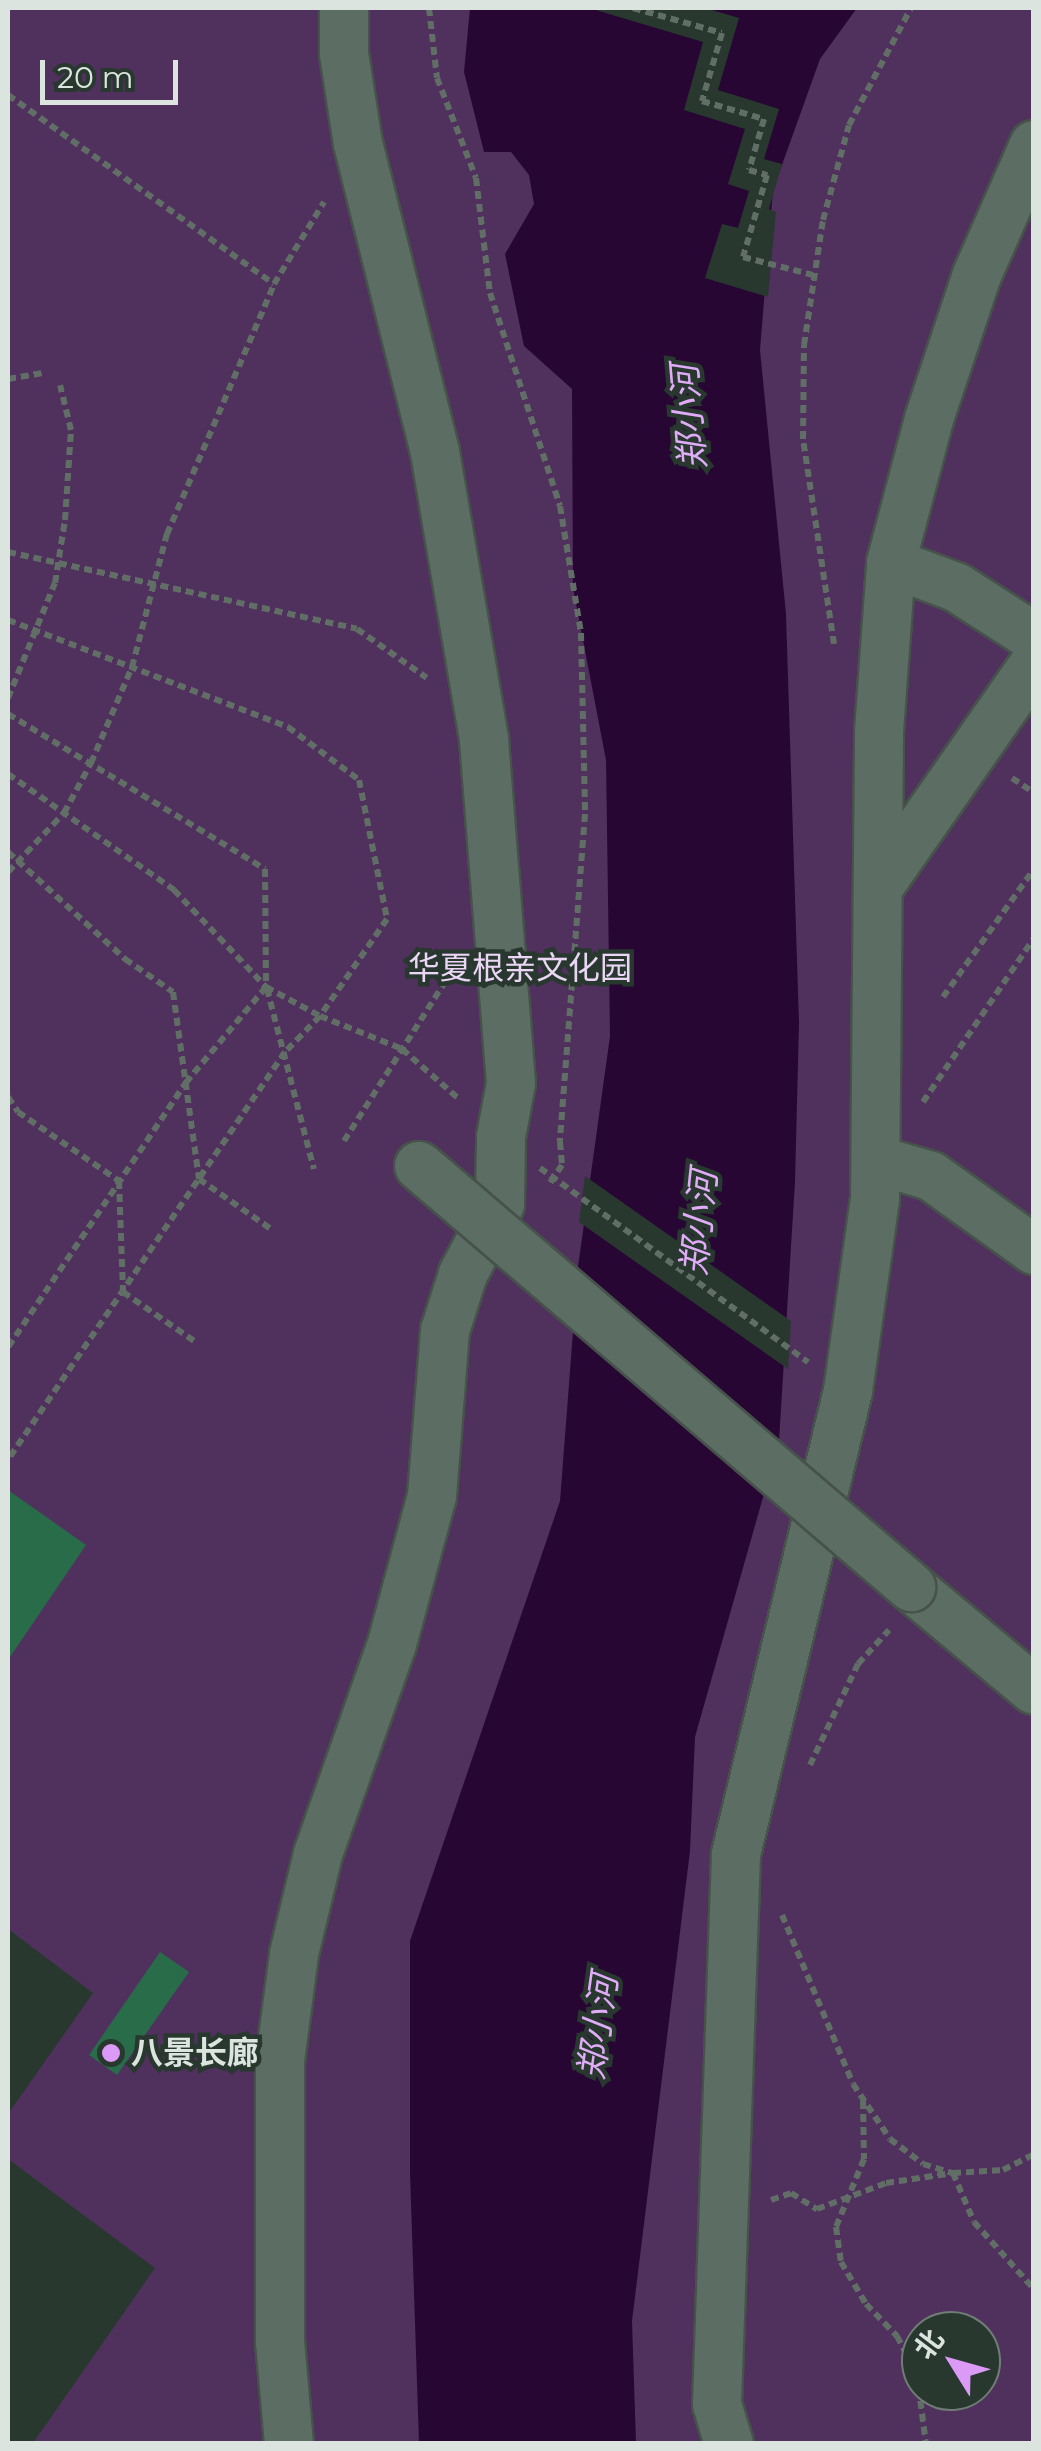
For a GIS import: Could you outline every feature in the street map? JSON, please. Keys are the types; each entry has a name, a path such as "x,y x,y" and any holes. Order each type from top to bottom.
{"street":[{"path":"289,2444 280,2342 280,2061 294,1954 318,1854 392,1644 432,1496 444,1331 463,1274 500,1204 501,1136 512,1083 484,739 435,452 358,144 344,54 344,8"},
{"path":"729,2444 717,2404 736,1854 848,1391 875,1200 892,1165 878,888 879,732 891,563 930,419 1018,220 1034,146"},
{"path":"891,563 956,587 1034,638"},
{"path":"878,888 1034,664"},
{"path":"892,1165 931,1176 1034,1250"},
{"path":"419,1166 1034,1690"}],"path":[{"path":"429,8 437,78 476,178 490,293 560,506 580,633 586,814 560,1142 562,1165 540,1196"},
{"path":"633,8 722,33 702,101 764,119 749,170 767,175 743,257 813,274"},
{"path":"8,95 274,284"},
{"path":"8,872 64,813 91,763 132,667 167,534 274,284 358,144"},
{"path":"8,379 42,372"},
{"path":"8,698 38,631 57,563 71,476 70,430 60,386"},
{"path":"8,552 357,629 427,678 429,698"},
{"path":"8,620 288,727 359,780 387,920 320,1016 285,1052 8,1460"},
{"path":"8,714 265,870 266,988 314,1168"},
{"path":"8,774 174,890 266,988 320,1016 402,1049 540,1168 808,1362"},
{"path":"8,852 125,959 173,992 199,1179 271,1230"},
{"path":"943,997 1034,869"},
{"path":"892,1165 910,1122 1034,938"},
{"path":"344,1141 455,966"},
{"path":"8,1347 187,1081 266,988"},
{"path":"8,1097 18,1112 119,1181"},
{"path":"119,1181 122,1292"},
{"path":"122,1292 194,1341"},
{"path":"805,1779 858,1664 916,1591"},
{"path":"780,1942 782,1895"},
{"path":"782,1914 862,2098 890,2139 922,2164 953,2173"},
{"path":"862,2098 864,2158 836,2227 840,2262 866,2304 898,2336 917,2375 926,2444"},
{"path":"724,2231 774,2199 792,2193 817,2209 886,2183 1004,2170 1034,2154"},
{"path":"953,2173 974,2222 1034,2289"}],"green space":[{"name":"华夏根亲文化园","path":"8,8 1033,8 1033,2443 33,2443 155,2268 8,2159 8,2114 93,1993 8,1929"}],"water":[{"name":"郑小河","path":"470,8 857,8 820,59 773,190 760,350 786,614 799,1023 795,1182 779,1441 695,1737 690,1851 632,2321 636,2443 419,2443 410,2173 410,1941 560,1501 578,1267 610,1036 606,760 573,588 572,389 524,346 505,254 534,204 529,175 511,152 484,152 464,72"}],"pier":[{"path":"589,8 705,8 739,18 718,90 779,109 764,159 782,164 769,209 776,212 768,297 705,278 722,224 738,228 749,191 728,184 745,129 684,110 703,42"},
{"path":"585,1176 791,1321 788,1369 579,1222"}],"building":[{"path":"8,1490 86,1545 8,1660"},
{"path":"160,1952 189,1972 117,2075 89,2055"}],"place":[{"name":"八景长廊","path":"111,2053"}]}
